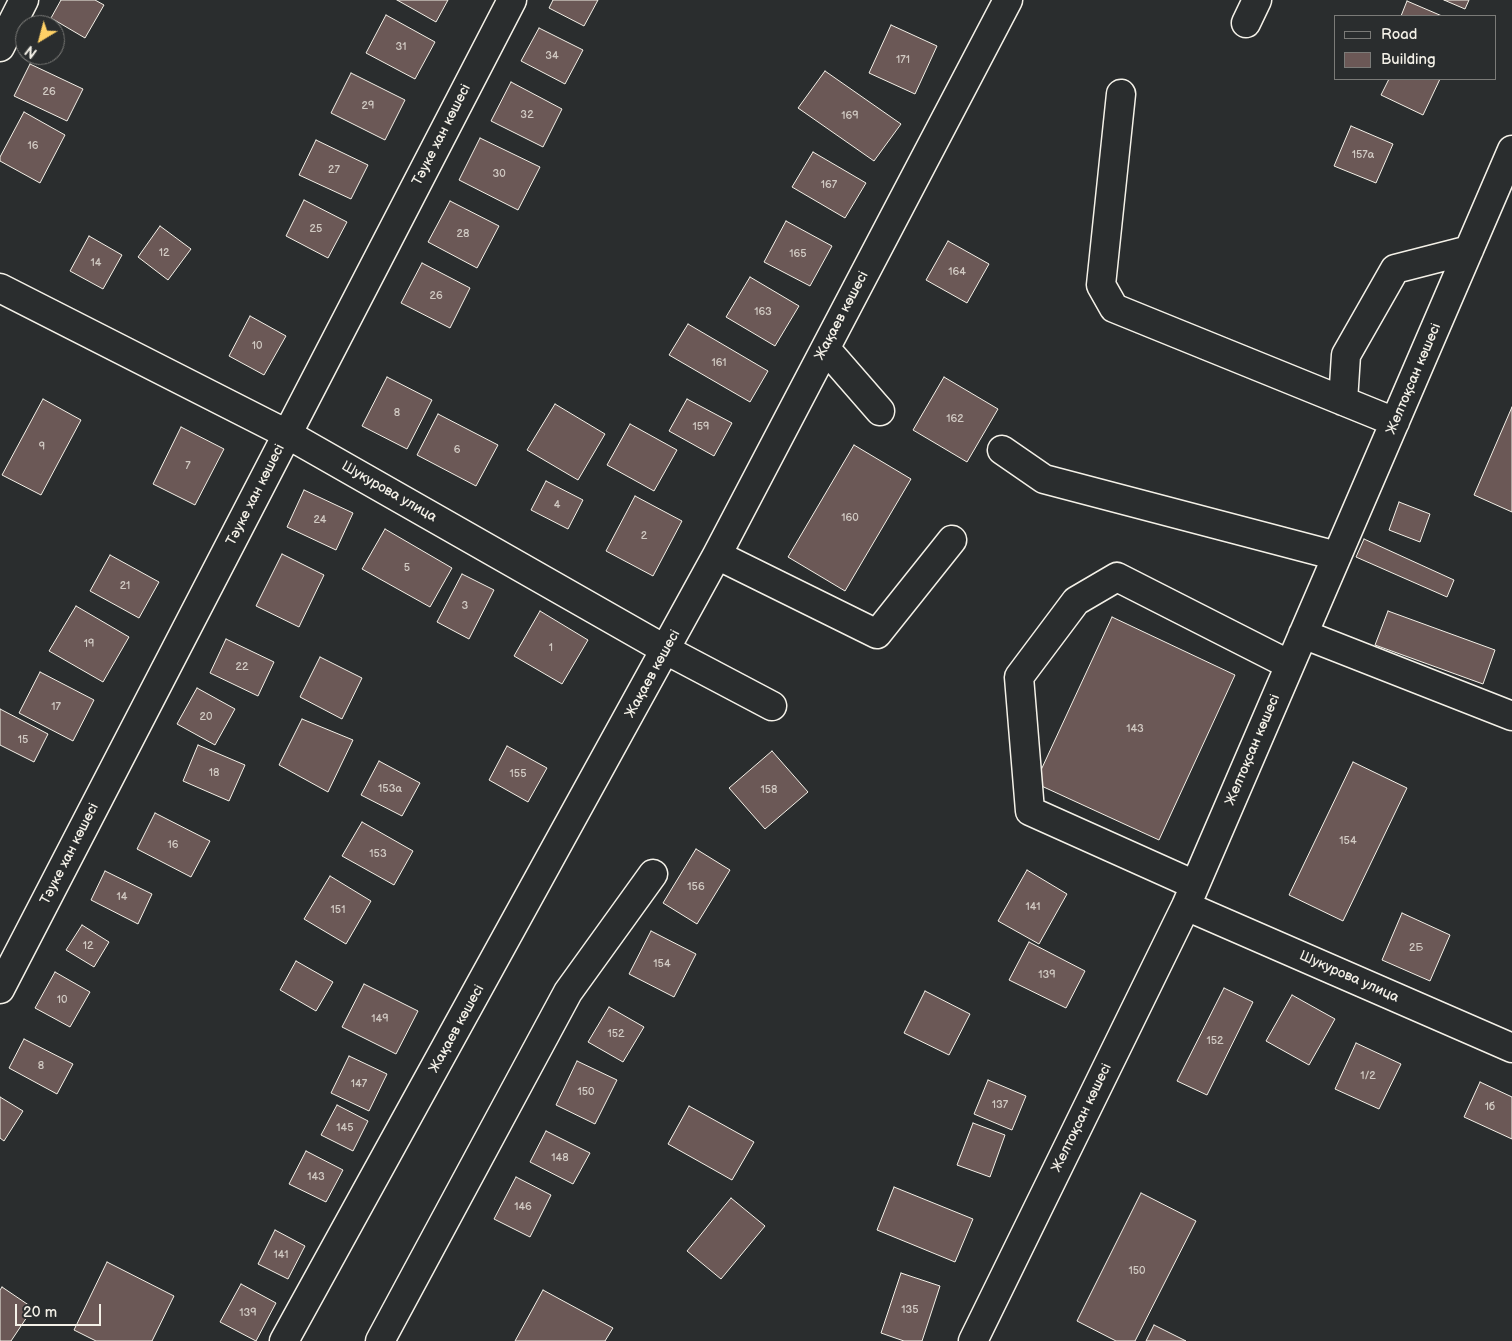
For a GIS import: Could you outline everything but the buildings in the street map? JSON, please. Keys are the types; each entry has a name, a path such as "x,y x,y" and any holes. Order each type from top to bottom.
{"street":[{"path":"0,47 24,0"},
{"name":"Тәуке хан көшесі","path":"0,989 512,0"},
{"name":"Жақаев көшесі","path":"284,1341 666,650 1008,0"},
{"path":"1121,94 1101,285 1114,308 1395,422"},
{"name":"Желтоқсан көшесі","path":"973,1341 1191,896 1512,150"},
{"path":"1343,401 1346,355 1395,269 1469,250"},
{"name":"Шукурова улица","path":"0,288 287,434 666,650 772,706"},
{"path":"826,348 880,411"},
{"path":"1002,450 1044,479 1337,556"},
{"path":"717,555 877,634 952,540"},
{"name":"Шукурова улица","path":"1290,664 1117,578 1076,601 1018,677 1030,811 1191,896 1512,1048"},
{"path":"1303,634 1512,716"},
{"path":"380,1341 568,992 653,874"}]}
